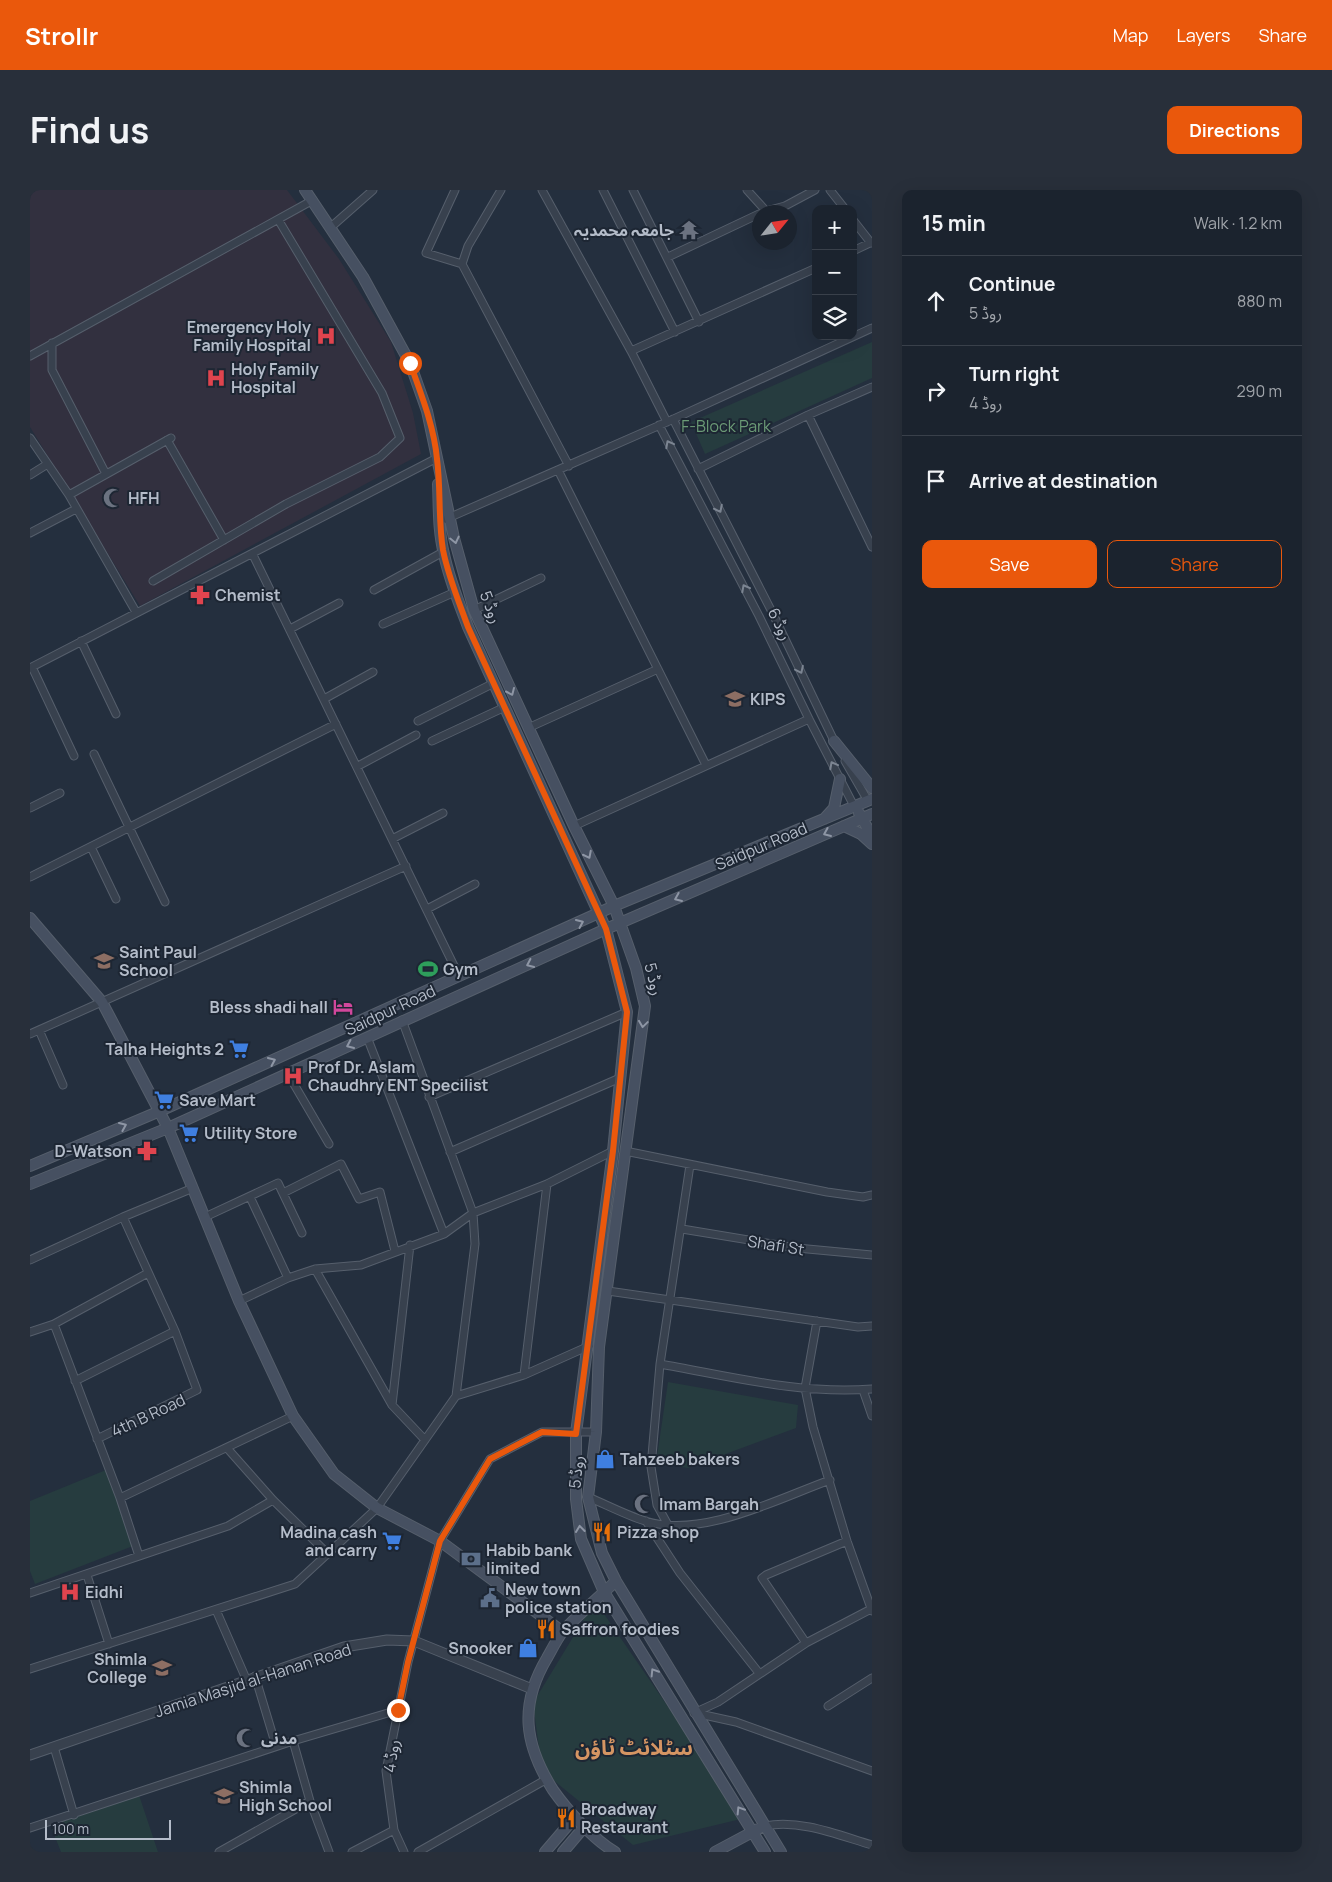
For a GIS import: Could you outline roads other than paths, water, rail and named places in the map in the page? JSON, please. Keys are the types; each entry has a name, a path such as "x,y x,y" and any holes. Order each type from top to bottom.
{"main road":[{"name":"روڈ 5","path":"305,190 363,277 410,363 427,411 450,518 474,610 574,826 614,906 636,968 645,1006 600,1347 596,1432 588,1497 602,1553 616,1581 694,1713 780,1852"},
{"name":"روڈ 5","path":"437,458 439,523 443,552 455,592 494,683 606,929 627,1012 613,1151 576,1434 576,1499 581,1539 604,1592 765,1852"},
{"path":"834,742 872,788"},
{"path":"821,822 834,808 840,779"},
{"name":"Saidpur Road","path":"30,1166 160,1111 614,906 871,803"},
{"name":"روڈ 6","path":"855,808 868,816 872,836"},
{"name":"Saidpur Road","path":"30,1184 168,1128 402,1020 606,929 868,816"},
{"path":"844,826 861,834 872,844"},
{"path":"32,923 102,1002 168,1128 239,1301 293,1416 334,1474 377,1508 440,1541 563,1632"},
{"path":"615,1852 576,1817 546,1779 531,1743 527,1720 536,1676 563,1632 616,1581"},
{"path":"545,1852 576,1817"},
{"path":"563,1852 585,1826"},
{"path":"715,1852 765,1826"}],"street":[{"path":"331,227 373,190"},
{"path":"455,190 426,253 462,264 568,466"},
{"path":"462,264 468,246 501,190"},
{"name":"روڈ 6","path":"542,190 711,493 772,612 834,742 871,803"},
{"path":"603,190 676,332"},
{"path":"633,190 699,322"},
{"path":"747,190 757,205"},
{"path":"830,190 842,205"},
{"path":"787,205 811,191"},
{"path":"30,356 279,221 313,200"},
{"path":"668,257 752,218"},
{"path":"153,582 286,504 380,457 400,438 382,393 279,221"},
{"path":"855,250 871,242 857,225"},
{"path":"631,351 812,270"},
{"path":"439,523 670,421 872,328"},
{"path":"52,343 52,370 106,474"},
{"path":"698,469 872,386"},
{"path":"808,415 872,547"},
{"name":"روڈ 6","path":"659,425 760,616 809,720 855,808"},
{"path":"30,438 76,508 136,612"},
{"path":"68,495 169,439 224,540"},
{"path":"74,756 31,667 136,612 253,555 437,458"},
{"path":"30,475 46,465"},
{"path":"558,470 706,765"},
{"path":"698,498 711,493"},
{"path":"30,533 76,508"},
{"path":"374,590 443,552"},
{"path":"253,555 358,766 459,976"},
{"path":"474,610 541,578"},
{"path":"383,624 455,592"},
{"path":"290,629 339,603"},
{"path":"760,616 772,612"},
{"path":"81,641 116,714"},
{"path":"528,728 658,669"},
{"path":"324,699 373,672"},
{"path":"418,721 494,683"},
{"path":"432,741 505,707"},
{"path":"574,826 809,720"},
{"path":"31,875 91,847 336,724"},
{"path":"358,766 416,735"},
{"path":"94,754 164,902"},
{"path":"30,808 60,793"},
{"path":"392,839 443,813"},
{"path":"91,847 116,899"},
{"path":"30,1034 406,866"},
{"path":"427,909 475,884"},
{"path":"429,1096 627,1012"},
{"path":"30,1669 295,1584 377,1508 456,1396 475,1244 473,1213 402,1020"},
{"path":"39,1030 63,1085"},
{"path":"368,1037 444,1234"},
{"path":"288,1074 329,1144"},
{"path":"450,1152 620,1078"},
{"path":"239,1301 288,1278 315,1269 361,1265 410,1245 444,1234 473,1213 547,1184 613,1151"},
{"path":"625,1151 827,1192 862,1197 872,1195"},
{"path":"283,1193 341,1164 359,1199 380,1192 395,1251"},
{"path":"668,1525 657,1505 651,1467 660,1364 669,1298 682,1229 690,1165"},
{"path":"205,1217 278,1183 302,1233"},
{"path":"524,1375 547,1184"},
{"path":"30,1260 123,1217 193,1188"},
{"path":"250,1197 288,1278"},
{"path":"75,1381 175,1330 123,1217"},
{"name":"Shafi St","path":"682,1229 797,1248 872,1255"},
{"path":"392,1405 410,1245"},
{"path":"315,1269 392,1405 425,1440"},
{"path":"30,1332 54,1324 148,1273"},
{"path":"608,1290 858,1327 872,1326"},
{"path":"694,1713 718,1702 806,1643 872,1610 847,1542 813,1427 805,1388 817,1321"},
{"path":"54,1324 120,1498 139,1556"},
{"name":"4th B Road","path":"97,1439 197,1390 175,1330"},
{"path":"456,1396 524,1375 587,1346 600,1347"},
{"path":"660,1364 805,1388 839,1391 872,1389"},
{"path":"863,1390 872,1416"},
{"path":"120,1498 293,1416"},
{"name":"روڈ 4","path":"404,1852 394,1830 386,1771 414,1641 440,1541 490,1459 542,1432 576,1434 596,1432"},
{"path":"227,1448 272,1500 328,1554"},
{"path":"588,1497 646,1522 668,1525 691,1525 724,1519 830,1480"},
{"path":"30,1593 228,1526 272,1500"},
{"path":"646,1522 680,1573 759,1673"},
{"path":"806,1643 762,1578 847,1542"},
{"path":"87,1575 109,1644"},
{"path":"216,1610 251,1678 276,1746"},
{"name":"Jamia Masjid al-Hanan Road","path":"30,1755 344,1647 387,1640 414,1641 532,1689"},
{"path":"828,1706 872,1678"},
{"path":"30,1828 276,1746 398,1710"},
{"path":"694,1713 736,1722 870,1769"},
{"path":"293,1741 310,1801 329,1852"},
{"path":"54,1747 74,1814"},
{"path":"418,1852 546,1779"},
{"path":"219,1852 310,1801"},
{"path":"765,1826 780,1823 817,1829 872,1845"},
{"path":"352,1852 394,1830"}],"place":[{"name":"جامعہ محمدیہ","path":"689,230"},
{"name":"Emergency Holy Family Hospital","path":"326,336"},
{"name":"Holy Family Hospital","path":"216,378"},
{"name":"HFH","path":"113,498"},
{"name":"Chemist","path":"200,595"},
{"name":"KIPS","path":"735,699"},
{"name":"Saint Paul School","path":"104,961"},
{"name":"Gym","path":"428,969"},
{"name":"Bless shadi hall","path":"343,1007"},
{"name":"Talha Heights 2","path":"239,1049"},
{"name":"Prof Dr. Aslam Chaudhry ENT Specilist","path":"293,1076"},
{"name":"Save Mart","path":"164,1100"},
{"name":"Utility Store","path":"189,1133"},
{"name":"D-Watson","path":"147,1151"},
{"name":"Tahzeeb bakers","path":"605,1459"},
{"name":"Imam Bargah","path":"644,1504"},
{"name":"Pizza shop","path":"602,1532"},
{"name":"Madina cash and carry","path":"392,1541"},
{"name":"Habib bank limited","path":"471,1559"},
{"name":"Eidhi","path":"70,1592"},
{"name":"New town police station","path":"490,1598"},
{"name":"Saffron foodies","path":"546,1629"},
{"name":"Snooker","path":"528,1648"},
{"name":"Shimla College","path":"162,1668"},
{"name":"مدنی","path":"246,1738"},
{"name":"Shimla High School","path":"224,1796"},
{"name":"Broadway Restaurant","path":"566,1818"}],"district":[{"name":"سٹلائٹ ٹاؤن","path":"634,1748"}],"park label":[{"name":"F-Block Park","path":"726,426"}]}
